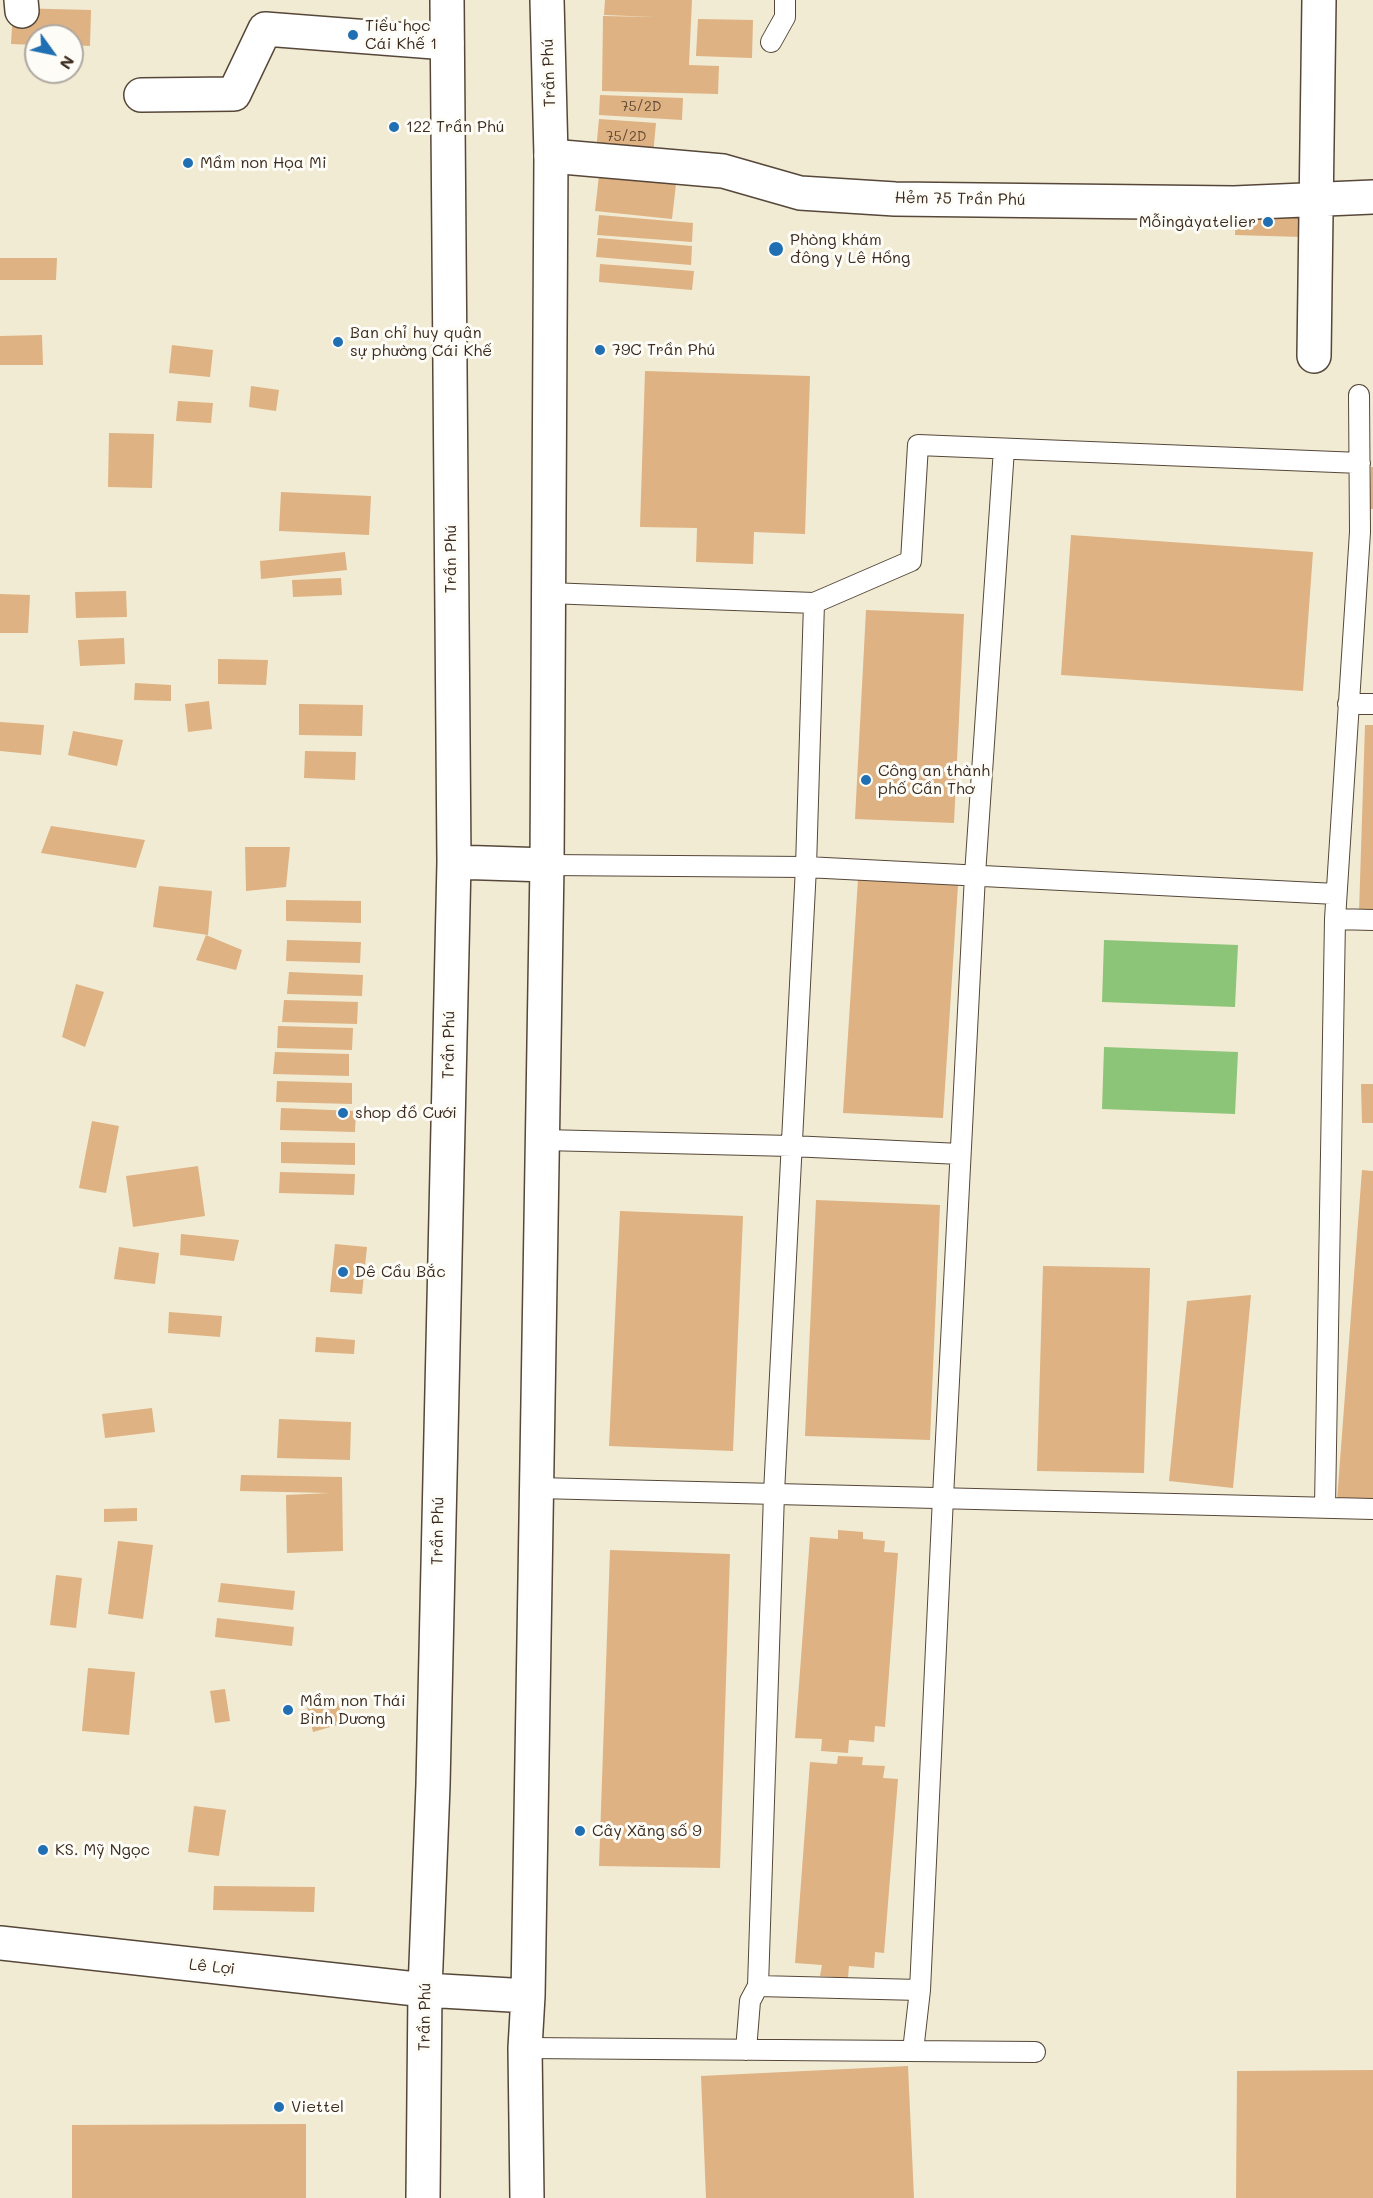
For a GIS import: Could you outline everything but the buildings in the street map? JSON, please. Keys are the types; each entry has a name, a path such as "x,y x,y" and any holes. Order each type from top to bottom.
{"street":[{"name":"Trần Phú","path":"423,2198 425,1990 433,1785 454,862 447,0"},
{"name":"Trần Phú","path":"527,2198 525,2048 538,1488 547,865 551,156 547,0"},
{"path":"1314,356 1319,0"},
{"path":"141,94 234,94 265,29 447,43"},
{"name":"Hẻm 75 Trần Phú","path":"551,156 723,171 800,193 895,199 1234,203 1373,197"},
{"path":"454,862 547,865"},
{"name":"Lê Lợi","path":"0,1943 425,1990 528,1996"}],"lane":[{"path":"771,42 785,17 785,0"},
{"path":"1325,1506 1336,894 1348,704 1366,532 1360,463 1359,395"},
{"path":"548,593 814,603 911,561 918,445 1360,463"},
{"path":"913,2051 920,1990 975,875 1004,449"},
{"path":"746,2050 750,2001 758,1986 774,1493 806,867 814,603"},
{"path":"1348,704 1373,704"},
{"path":"547,865 806,867 1336,894"},
{"path":"1335,919 1373,920"},
{"path":"543,1140 791,1146 960,1154"},
{"path":"538,1488 1373,1509"},
{"path":"758,1986 920,1990"},
{"path":"525,2048 1035,2052"}],"green space":[{"path":"1104,940 1238,945 1235,1007 1102,1002"},
{"path":"1104,1047 1238,1052 1235,1114 1102,1109"}],"place":[{"name":"Tiểu học Cái Khế 1","path":"353,35"},
{"name":"122 Trần Phú","path":"394,127"},
{"name":"Mầm non Họa Mi","path":"188,163"},
{"name":"Mỗingàyatelier","path":"1268,222"},
{"name":"Phòng khám đông y Lê Hồng","path":"776,249"},
{"name":"Ban chỉ huy quân sự phường Cái Khế","path":"338,342"},
{"name":"79C Trần Phú","path":"600,350"},
{"name":"Công an thành phố Cần Thơ","path":"866,780"},
{"name":"shop đồ Cưới","path":"343,1113"},
{"name":"Dê Cầu Bắc","path":"343,1272"},
{"name":"Mầm non Thái Bình Dương","path":"288,1710"},
{"name":"Cây Xăng số 9","path":"580,1831"},
{"name":"KS. Mỹ Ngọc","path":"43,1850"},
{"name":"Viettel","path":"279,2107"}]}
